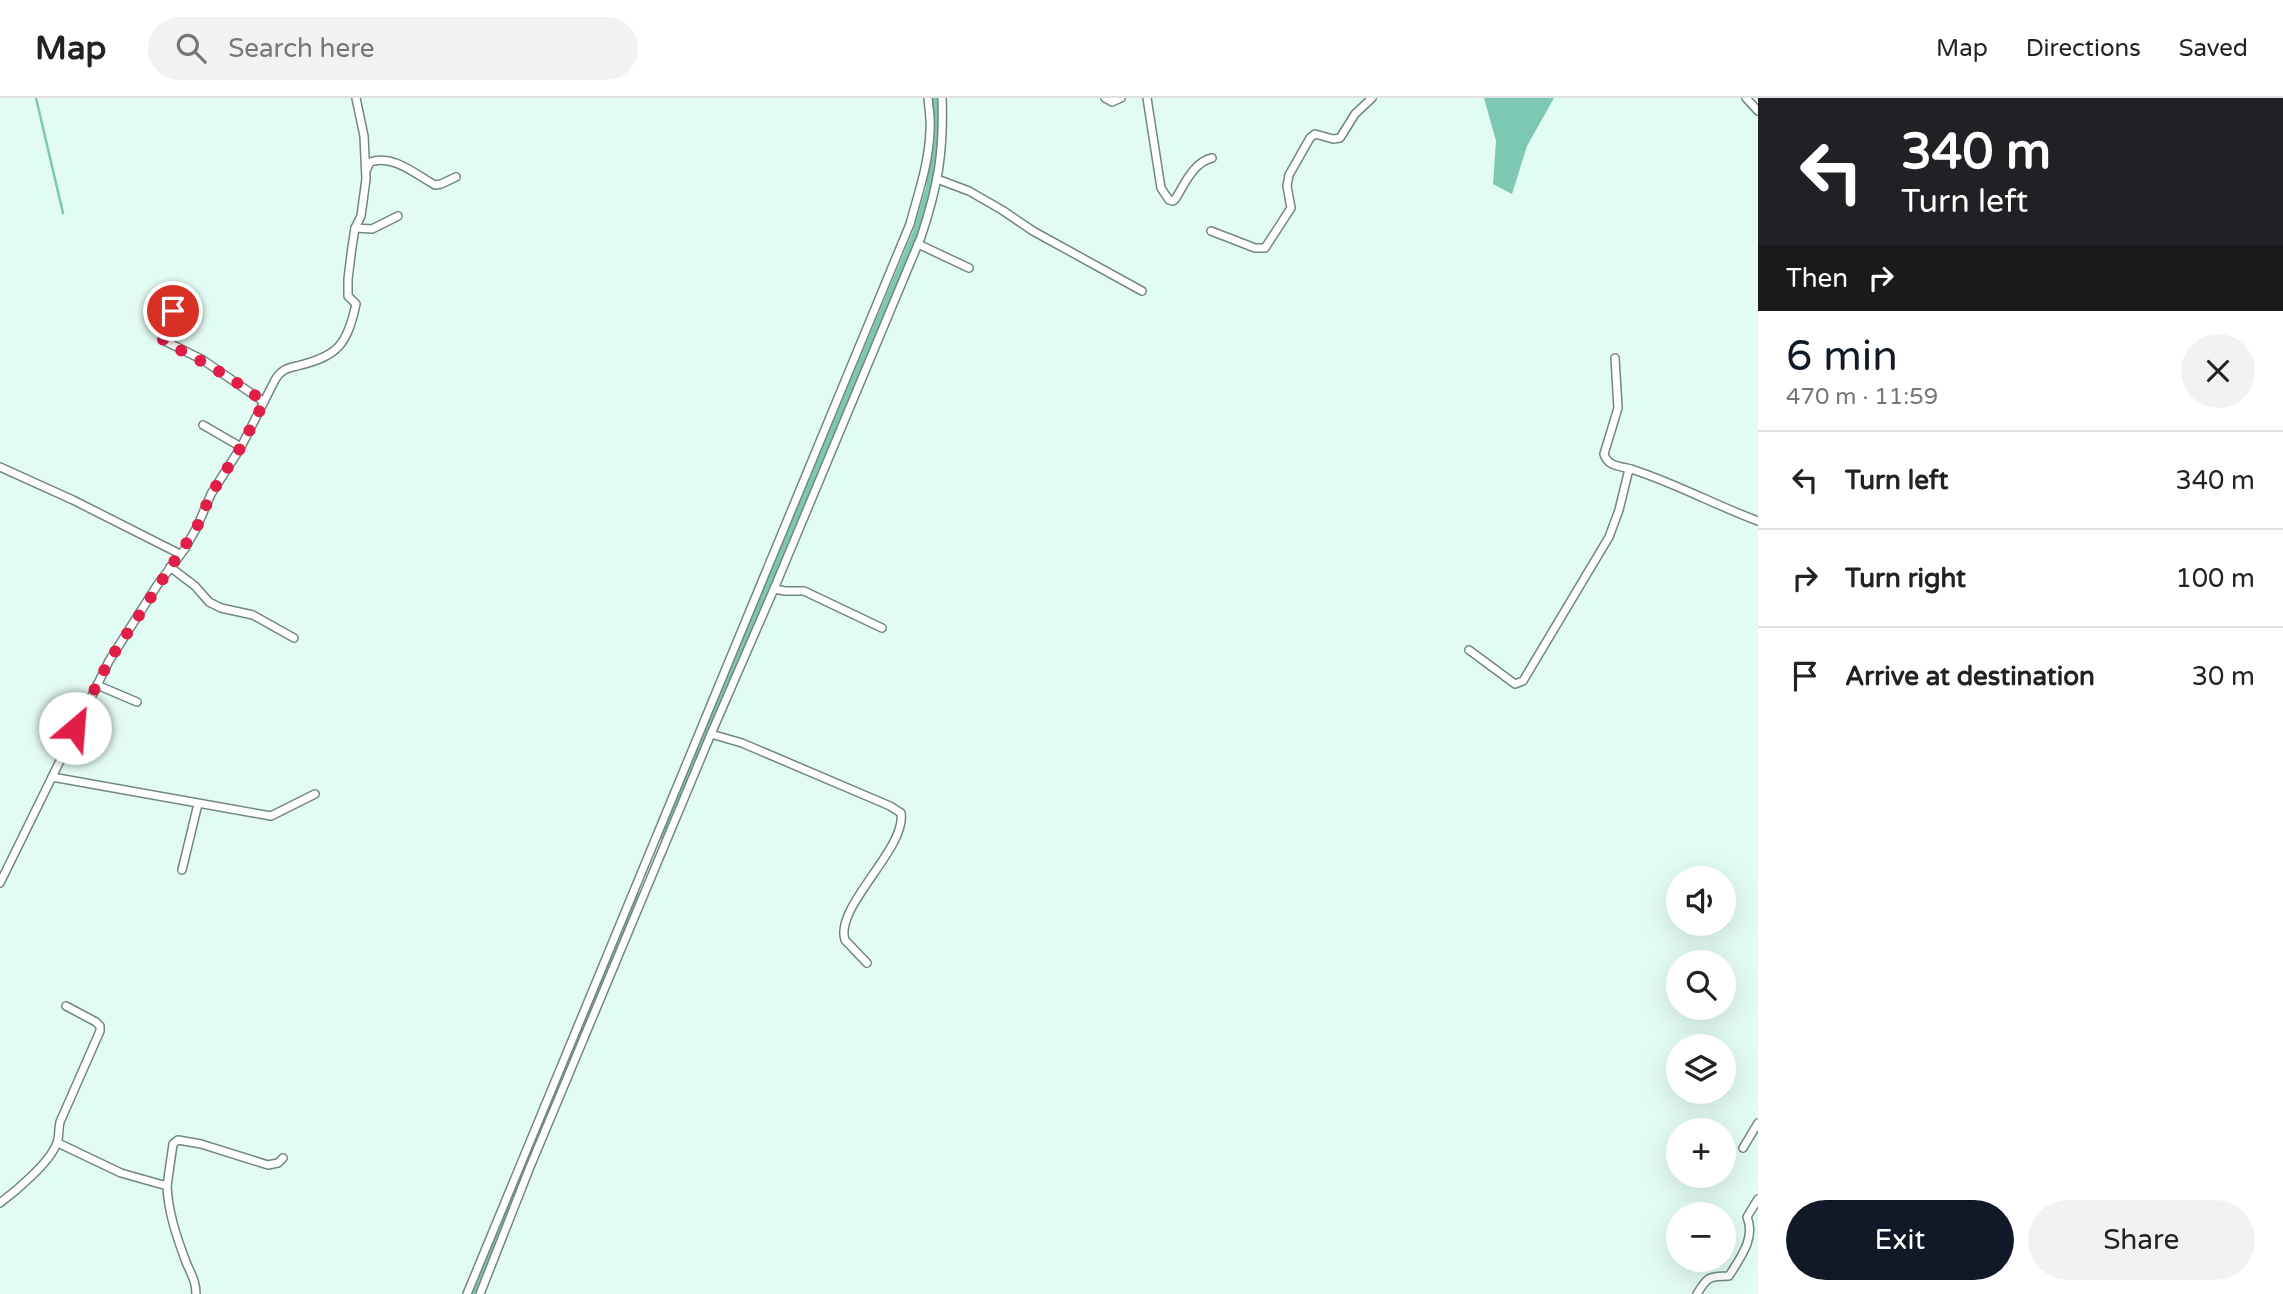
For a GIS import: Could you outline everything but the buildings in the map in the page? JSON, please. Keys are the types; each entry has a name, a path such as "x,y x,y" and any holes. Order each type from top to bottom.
{"street":[{"path":"0,883 109,661 197,527 211,494 241,447 280,372 323,359 346,339 356,304 348,296 348,279 355,228 361,216 366,171 364,136 356,98"},
{"path":"467,1294 910,224 928,148 929,98"},
{"path":"480,1294 530,1167 918,244 935,194 943,135 942,98"},
{"path":"1105,98 1112,102 1121,98"},
{"path":"1147,98 1161,188 1169,200 1176,198 1200,163 1212,158"},
{"path":"1211,231 1255,248 1265,248 1291,208 1287,186 1289,175 1310,138 1315,134 1340,138 1355,114 1372,98"},
{"path":"1746,98 1758,111"},
{"path":"366,171 370,162 388,159 435,185 456,177"},
{"path":"937,179 969,191 1033,231 1142,290"},
{"path":"355,228 372,229 398,216"},
{"path":"918,244 969,268"},
{"path":"173,311 163,333 166,343 203,360 264,402"},
{"path":"1615,358 1618,408 1604,454 1606,460 1614,466 1629,469 1758,521"},
{"path":"203,425 241,447"},
{"path":"0,467 180,554"},
{"path":"1469,650 1515,684 1523,681 1609,537 1629,469"},
{"path":"170,567 195,586 209,602 221,608 253,615 294,638"},
{"path":"774,589 804,591 882,628"},
{"path":"97,685 137,702"},
{"path":"711,734 742,743 901,813 902,822 879,867 862,888 844,926 845,940 867,962"},
{"path":"52,777 271,816 315,794"},
{"path":"182,870 198,804"},
{"path":"0,1203 38,1169 58,1143 60,1122 100,1031 96,1022 66,1006"},
{"path":"1743,1148 1758,1124"},
{"path":"197,1294 195,1280 187,1265 168,1200 167,1186 173,1144 178,1140 201,1144 268,1165 278,1163 283,1158"},
{"path":"58,1143 121,1174 167,1186"},
{"path":"1698,1294 1706,1280 1716,1276 1729,1276 1750,1235 1747,1217 1758,1199"}],"shaded area":[{"path":"1484,98 1554,98 1527,146 1512,194 1493,184 1496,141"}],"waterway":[{"path":"36,98 63,213"},
{"path":"664,836 917,232 930,187 937,98"},
{"path":"472,1294 639,897"}],"route":[{"path":"75,728 109,661 158,584 184,550 211,494 241,447 264,402 203,360 166,343 163,333 173,311"}]}
